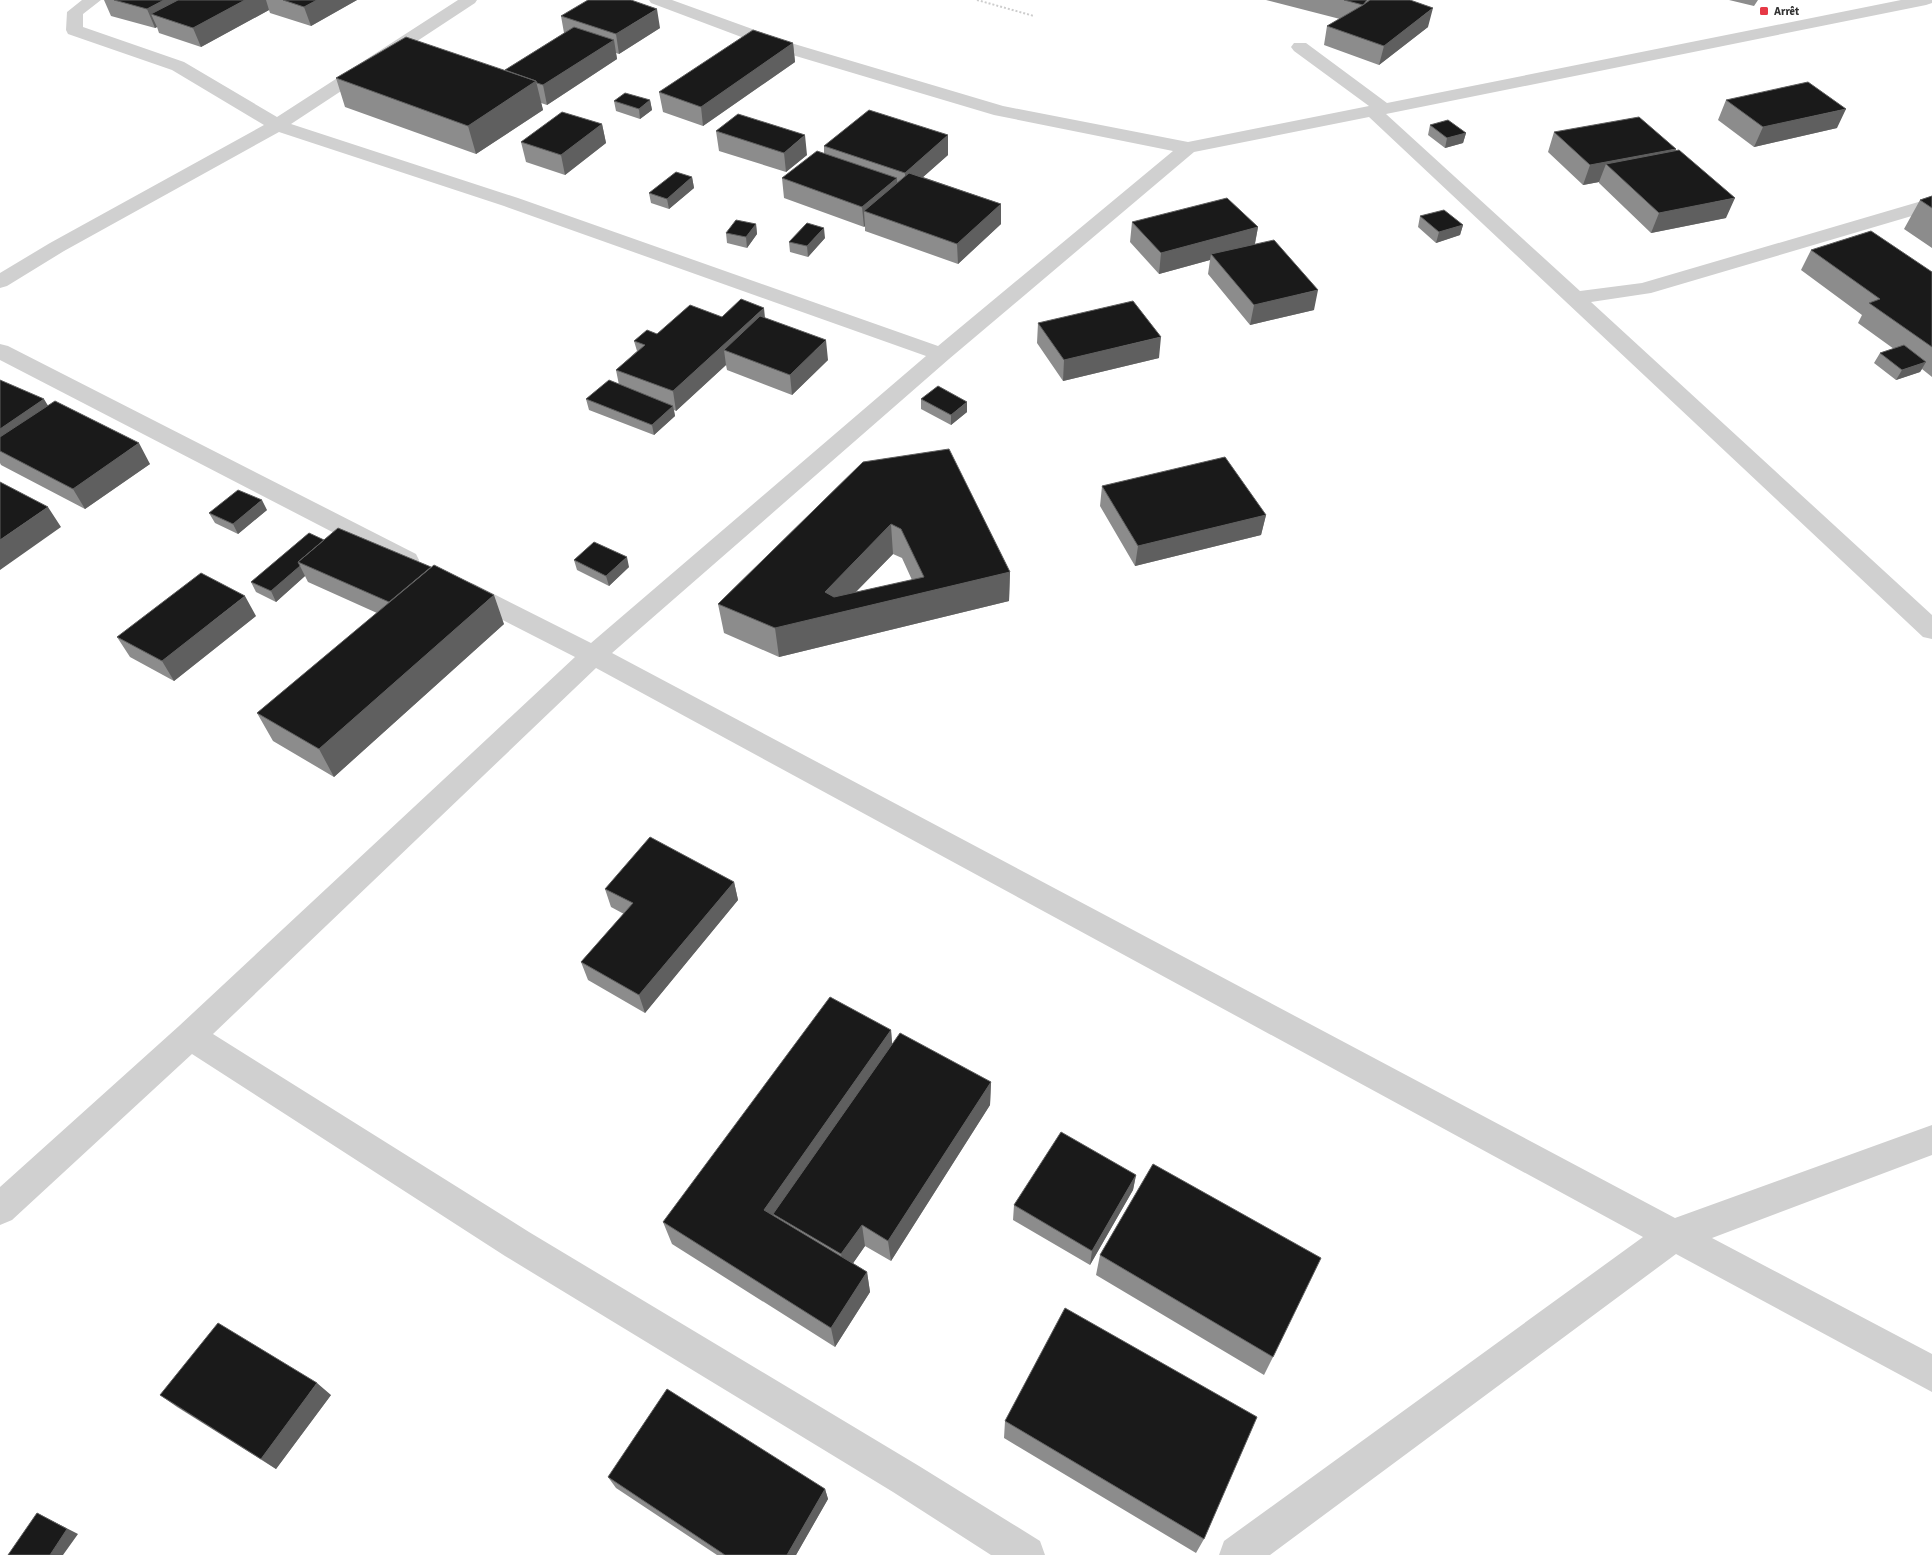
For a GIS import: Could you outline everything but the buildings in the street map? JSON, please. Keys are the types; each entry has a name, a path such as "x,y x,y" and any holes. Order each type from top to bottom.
{"street":[{"path":"92,0 75,12 74,30 178,66 277,125 511,202 941,354"},
{"path":"0,282 57,247 277,125 469,0"},
{"path":"657,0 785,47 1000,111 1188,148 1926,0"},
{"path":"1300,47 1383,108 1373,111"},
{"path":"1373,111 1932,630"},
{"path":"0,1209 190,1036 593,655 941,354 1188,148"},
{"path":"1575,298 1644,289 1932,204"},
{"path":"0,351 593,655 1932,1374"},
{"path":"190,1036 517,1244 906,1479 1026,1555"},
{"path":"1238,1555 1674,1235 1932,1140"}],"path":[{"path":"977,0 1034,16"}],"place":[{"name":"Arrêt","path":"1764,11"}]}
